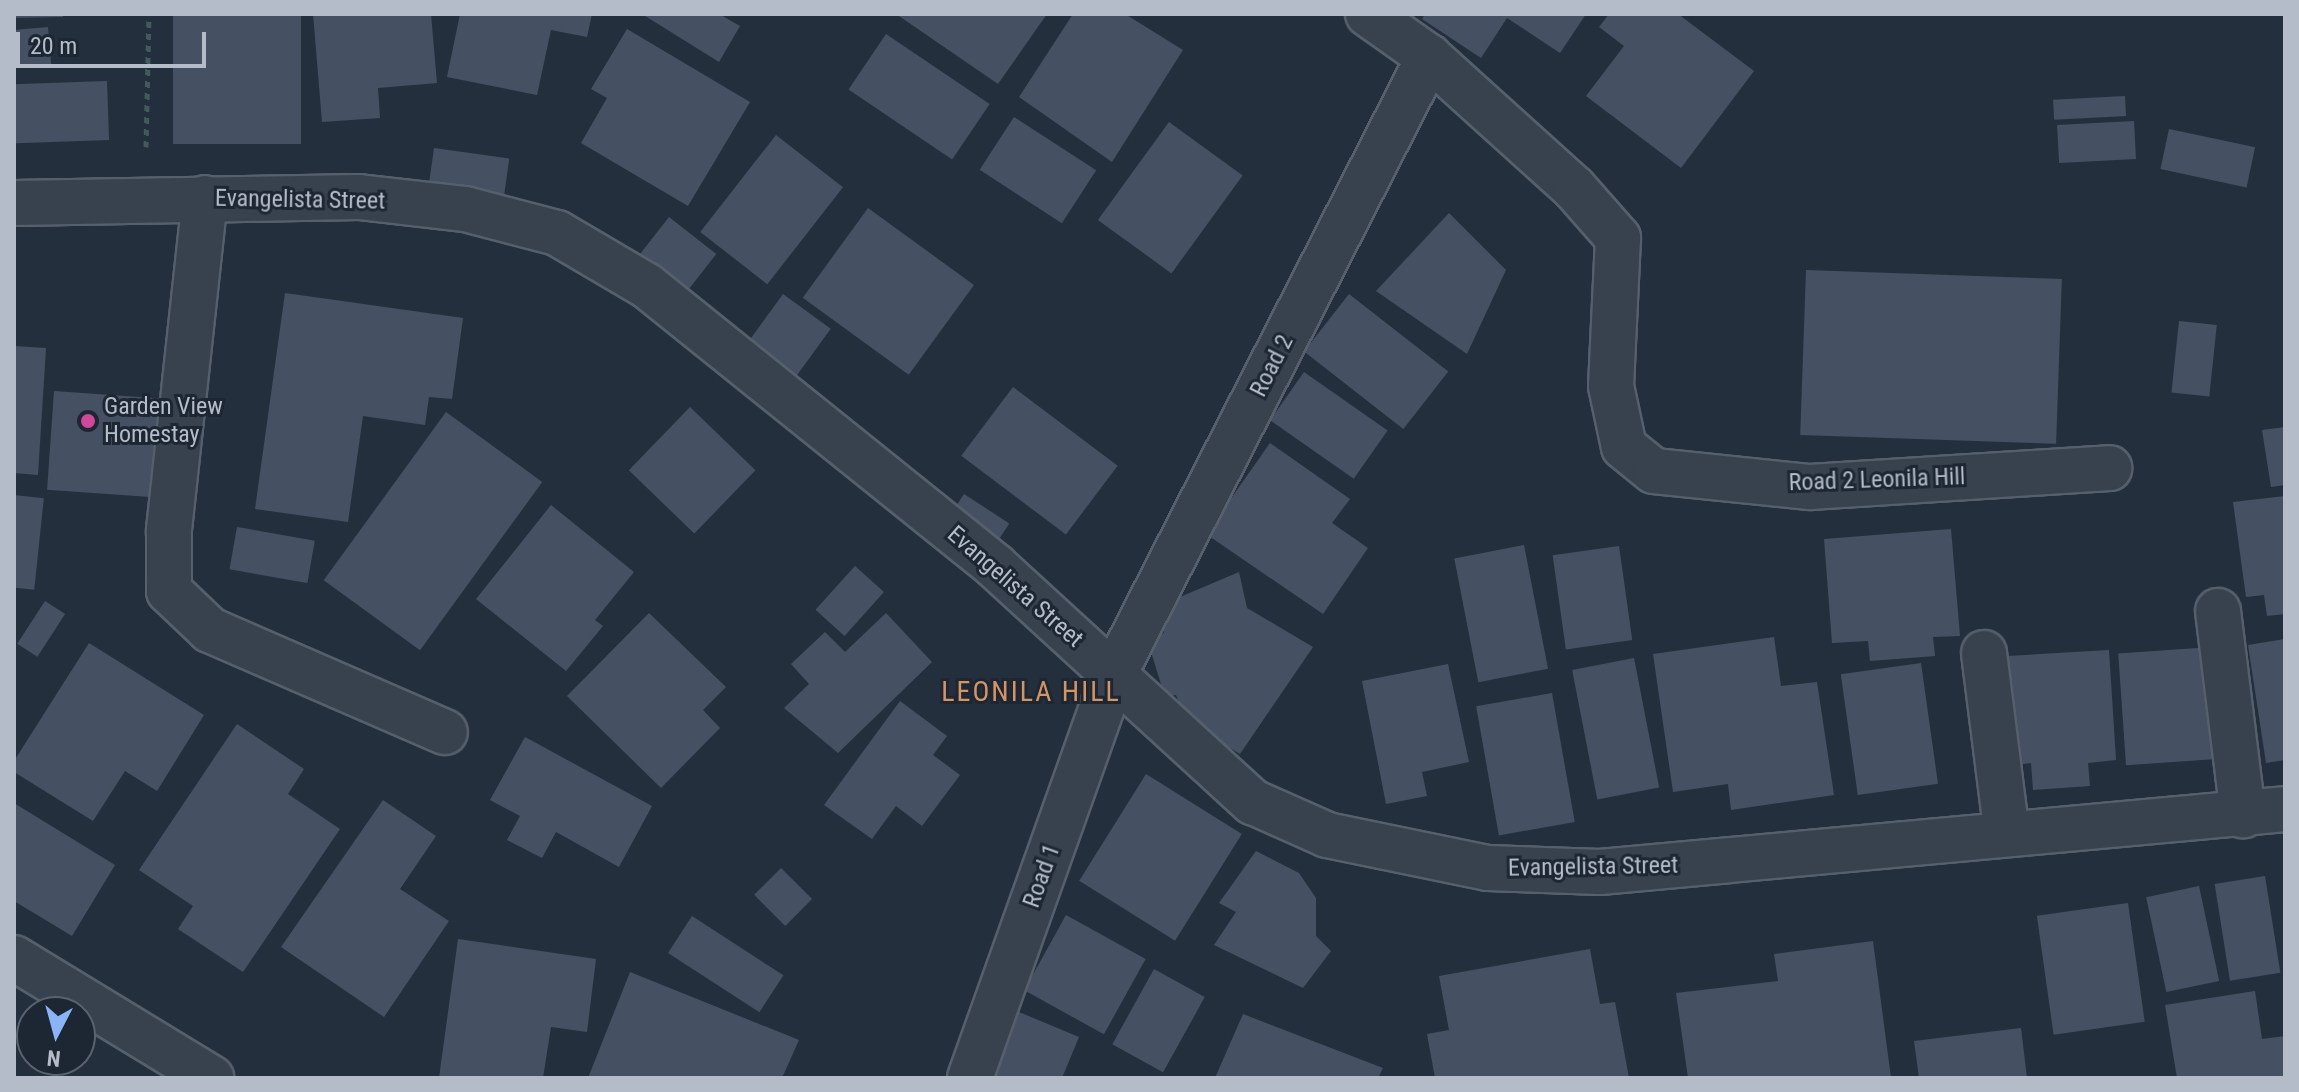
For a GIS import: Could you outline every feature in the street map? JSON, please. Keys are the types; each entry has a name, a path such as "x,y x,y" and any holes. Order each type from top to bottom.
{"street":[{"name":"Road 2 Leonila Hill","path":"1368,14 1429,57 1574,188 1618,238 1611,386 1624,447 1654,471 1810,487 2109,468"},
{"name":"Road 2","path":"1114,674 1429,57"},
{"name":"Evangelista Street","path":"14,203 359,197 465,209 557,233 647,286 995,566 1253,802 1327,835 1411,856 1488,868 1600,872 2264,812"},
{"path":"205,198 169,532 169,591 210,630 445,732"},
{"path":"2218,611 2264,812"},
{"path":"1984,653 2007,834"},
{"name":"Road 1","path":"970,1078 1114,674"},
{"path":"14,958 211,1078"}],"path":[{"path":"145,200 149,14"}],"building":[{"path":"14,14 63,14 63,17 14,18"},
{"path":"173,14 301,14 301,144 173,144"},
{"path":"313,14 431,14 437,83 378,88 380,118 322,122"},
{"path":"460,14 592,14 587,37 551,30 537,95 447,77"},
{"path":"642,14 719,14 740,26 719,62"},
{"path":"896,14 1047,14 998,84"},
{"path":"1073,14 1125,14 1183,50 1112,162 1019,97"},
{"path":"1425,14 1586,14 1560,53 1507,18 1481,58 1422,19"},
{"path":"1609,14 1678,14 1754,71 1681,168 1586,96 1624,46 1599,27"},
{"path":"48,27 51,65 17,68 14,30"},
{"path":"627,29 750,102 688,206 581,143 607,98 591,89"},
{"path":"886,34 990,104 952,159 849,90"},
{"path":"107,81 109,140 16,143 14,84"},
{"path":"2125,96 2126,116 2054,120 2053,100"},
{"path":"1014,117 1096,170 1062,223 980,170"},
{"path":"2134,121 2136,159 2059,163 2057,125"},
{"path":"1169,122 1243,175 1171,273 1098,220"},
{"path":"2169,129 2255,147 2247,187 2160,169"},
{"path":"776,135 843,187 767,284 700,232"},
{"path":"434,148 509,159 504,194 429,184"},
{"path":"868,208 974,285 909,375 803,298"},
{"path":"1449,213 1506,270 1467,354 1376,291"},
{"path":"669,217 716,254 676,305 629,268"},
{"path":"1806,270 2062,279 2056,444 1800,435"},
{"path":"285,293 463,318 452,399 429,397 425,425 363,416 348,522 255,509"},
{"path":"783,294 831,329 790,385 742,350"},
{"path":"1349,294 1448,372 1403,429 1304,352"},
{"path":"2179,321 2217,325 2209,397 2171,393"},
{"path":"14,346 46,348 38,475 14,473"},
{"path":"1304,372 1388,431 1354,479 1270,420"},
{"path":"1013,387 1118,466 1066,535 961,456"},
{"path":"54,391 161,398 154,497 47,490"},
{"path":"690,407 755,470 694,534 629,470"},
{"path":"446,412 542,482 420,650 324,580"},
{"path":"2285,427 2285,485 2271,487 2262,430"},
{"path":"1270,443 1350,499 1332,523 1368,548 1323,614 1206,534"},
{"path":"964,494 1009,523 997,542 952,512"},
{"path":"14,495 44,498 34,590 14,588"},
{"path":"2285,496 2285,614 2267,616 2264,595 2246,597 2233,502"},
{"path":"551,505 634,572 595,620 603,626 566,671 476,599"},
{"path":"237,527 315,541 307,583 230,569"},
{"path":"1951,529 1960,636 1933,637 1935,656 1870,661 1868,641 1832,643 1824,539"},
{"path":"1524,545 1548,669 1478,682 1454,559"},
{"path":"1619,546 1632,640 1566,649 1553,555"},
{"path":"855,566 884,592 845,636 816,610"},
{"path":"1239,572 1247,608 1313,647 1240,754 1187,722 1176,695 1165,697 1147,639 1164,633 1154,608"},
{"path":"45,601 65,614 37,657 17,644"},
{"path":"649,613 726,687 703,710 720,728 661,788 567,696"},
{"path":"886,613 932,662 838,753 784,708 809,684 791,664 825,632 845,652"},
{"path":"1774,637 1781,686 1817,682 1834,795 1731,810 1728,784 1673,792 1653,654"},
{"path":"2285,639 2285,760 2266,763 2248,645"},
{"path":"89,643 204,715 157,791 125,771 93,821 14,772 14,761"},
{"path":"2212,647 2220,759 2126,765 2118,654"},
{"path":"2109,650 2116,760 2088,763 2090,786 2033,790 2031,763 2015,765 2007,656"},
{"path":"1634,658 1659,788 1597,800 1572,670"},
{"path":"1921,663 1938,784 1858,795 1841,674"},
{"path":"1448,664 1469,762 1422,772 1427,796 1386,804 1362,681"},
{"path":"1552,693 1575,822 1499,835 1476,706"},
{"path":"900,701 947,736 933,755 960,775 922,826 896,806 872,839 824,805"},
{"path":"237,724 304,769 288,794 340,829 243,972 178,929 193,906 139,870"},
{"path":"525,737 652,806 619,867 556,832 542,858 507,840 520,816 490,800"},
{"path":"1146,774 1242,834 1175,941 1079,881"},
{"path":"383,800 436,836 400,889 449,921 384,1017 281,947"},
{"path":"14,803 115,865 72,936 14,901"},
{"path":"1256,851 1299,873 1316,898 1316,936 1331,951 1303,988 1214,945 1236,912 1219,903"},
{"path":"781,868 812,899 785,926 754,895"},
{"path":"2265,876 2280,973 2230,981 2215,884"},
{"path":"2199,886 2219,981 2166,992 2146,897"},
{"path":"2128,903 2145,1022 2054,1035 2037,916"},
{"path":"1066,915 1146,959 1104,1034 1024,990"},
{"path":"692,916 783,975 759,1012 668,953"},
{"path":"458,939 596,959 587,1032 551,1027 543,1078 439,1078"},
{"path":"1873,941 1891,1078 1688,1078 1676,993 1778,981 1774,954"},
{"path":"1590,949 1600,1004 1615,1002 1629,1078 1435,1078 1427,1034 1449,1030 1439,976"},
{"path":"1154,969 1205,997 1163,1072 1112,1044"},
{"path":"630,972 799,1040 782,1078 588,1078"},
{"path":"2255,991 2262,1039 2285,1036 2285,1078 2177,1078 2165,1005"},
{"path":"1019,1012 1079,1037 1062,1078 990,1078"},
{"path":"1243,1014 1383,1068 1378,1078 1215,1078"},
{"path":"2021,1028 2027,1078 1919,1078 1914,1041"}],"place":[{"name":"Garden View Homestay","path":"88,421"}],"district":[{"name":"LEONILA HILL","path":"1031,692"}]}
